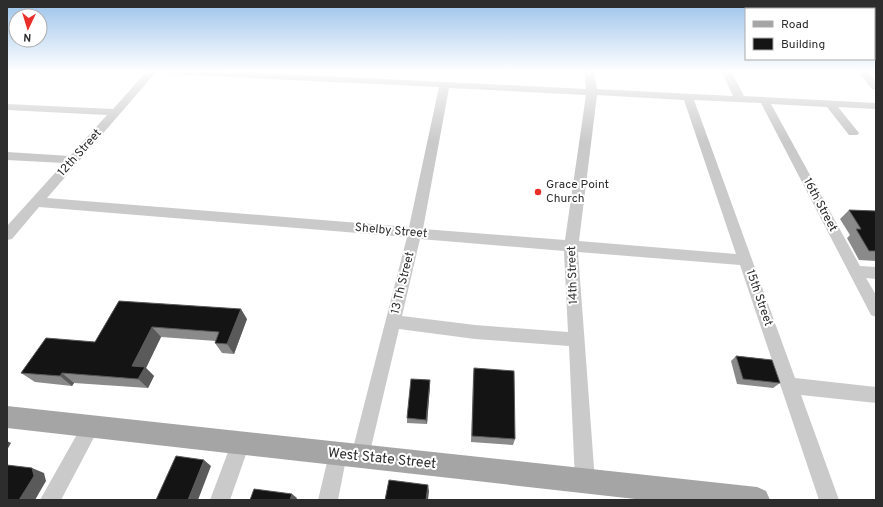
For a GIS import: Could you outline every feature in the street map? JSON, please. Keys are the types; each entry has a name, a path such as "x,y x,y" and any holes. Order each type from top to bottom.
{"main road":[{"name":"West State Street","path":"7,417 758,500"}],"street":[{"name":"12th Street","path":"7,235 131,95"},
{"name":"13 Th Street","path":"328,500 349,455 393,321 415,233 441,95"},
{"name":"14th Street","path":"584,481 571,246 592,95"},
{"path":"643,95 876,106"},
{"path":"738,95 740,99"},
{"name":"15th Street","path":"688,97 829,500"},
{"name":"16th Street","path":"764,100 876,310"},
{"path":"830,104 853,133"},
{"path":"7,107 116,112"},
{"path":"7,156 73,160"},
{"name":"Shelby Street","path":"36,202 745,260"},
{"path":"855,271 876,272"},
{"path":"393,321 475,332 576,340"},
{"path":"789,386 876,395"},
{"path":"50,500 91,426"},
{"path":"220,500 241,443"}],"building":[{"path":"849,210 876,211 876,251 869,251 856,229 861,229"},
{"path":"119,301 241,309 227,344 215,343 219,332 152,327 132,366 145,367 138,379 62,373 60,376 21,373 46,338 95,342"},
{"path":"736,356 772,360 780,383 743,379"},
{"path":"474,368 514,371 515,439 472,436"},
{"path":"411,379 430,380 426,420 407,418"},
{"path":"176,456 204,460 188,500 156,500"},
{"path":"7,465 32,468 34,476 19,500 7,500"},
{"path":"389,480 428,485 426,500 385,500"},
{"path":"254,489 292,494 290,500 250,500"}],"place":[{"name":"Grace Point Church","path":"538,192"}]}
